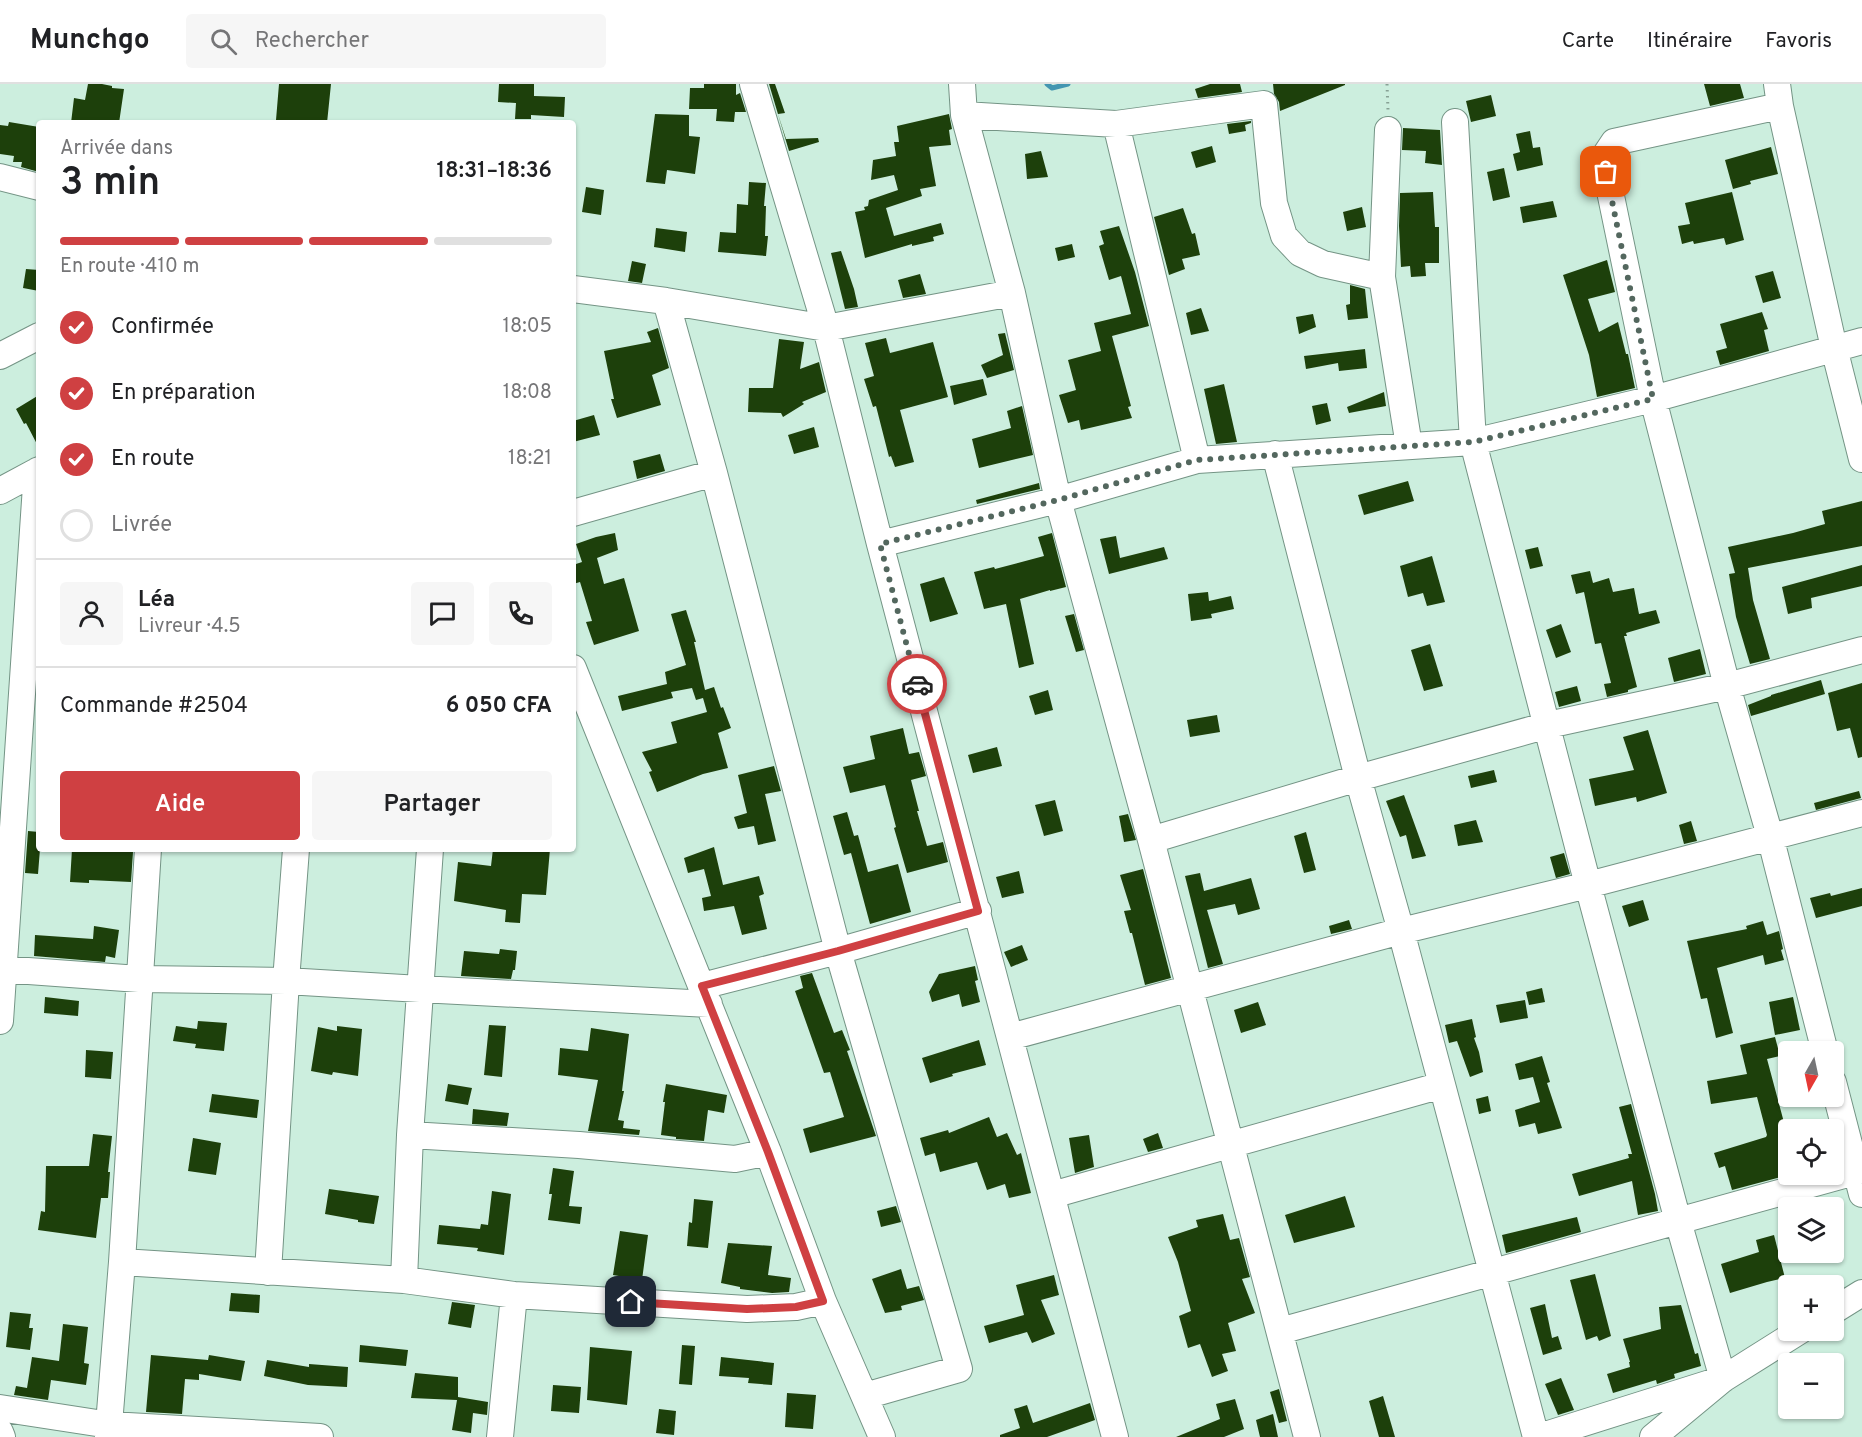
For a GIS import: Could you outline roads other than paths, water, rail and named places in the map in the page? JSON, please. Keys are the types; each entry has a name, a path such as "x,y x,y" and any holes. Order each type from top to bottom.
{"street":[{"path":"753,84 826,328 880,544 1115,1437"},
{"path":"962,84 964,115 1012,293 1058,500 1151,840 1307,1437"},
{"path":"1822,1041 1653,399 1606,172 1606,154 1614,142 1778,95 1834,348 1862,459"},
{"path":"964,115 1116,124 1264,104 1274,204 1284,236 1300,253 1323,264 1382,277"},
{"path":"1455,122 1473,442 1588,885 1723,1379"},
{"path":"1116,124 1197,460"},
{"path":"1388,130 1382,277 1409,446"},
{"path":"0,177 36,186"},
{"path":"576,289 666,301 826,328 1012,293"},
{"path":"666,301 714,473 838,951 959,1369 865,1396"},
{"path":"0,356 36,338"},
{"path":"880,544 1058,500 1197,460 1473,442 1653,399 1862,341"},
{"path":"1275,454 1358,778 1538,1437 1723,1379"},
{"path":"0,491 36,471"},
{"path":"576,512 714,473"},
{"path":"0,1021 36,498"},
{"path":"1151,840 1358,778 1548,725 1727,686 1862,650"},
{"path":"576,675 768,1152 823,1301 882,1437"},
{"path":"1010,1037 1401,932 1862,813"},
{"path":"109,1431 148,852"},
{"path":"268,1272 296,852"},
{"path":"404,1280 410,1135 430,852"},
{"path":"2,969 139,980 286,981 420,990 706,995 838,951 978,911"},
{"path":"1052,1195 1442,1085"},
{"path":"1280,1331 1678,1221 1860,1179 1840,1107"},
{"path":"410,1135 579,1145 735,1159 768,1152"},
{"path":"122,1262 404,1280 514,1295 747,1309 796,1307 823,1301"},
{"path":"1844,1304 1862,1293"},
{"path":"500,1437 514,1295"},
{"path":"1653,1437 1723,1379 1783,1341"},
{"path":"0,1408 109,1431 320,1437"},
{"path":"0,1432 2,1437"}],"waterway":[{"path":"1047,84 1052,88 1068,84"}]}
